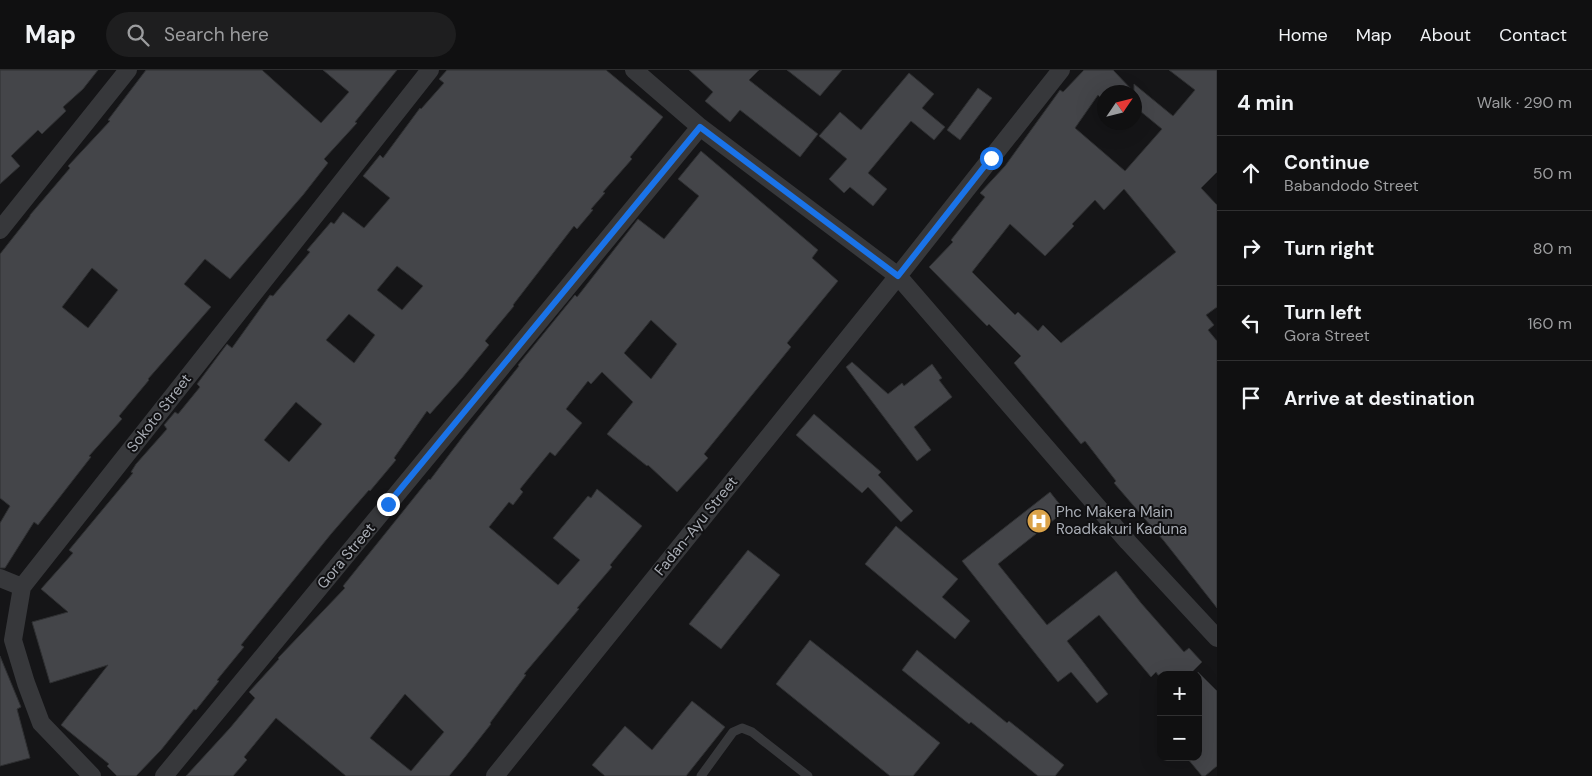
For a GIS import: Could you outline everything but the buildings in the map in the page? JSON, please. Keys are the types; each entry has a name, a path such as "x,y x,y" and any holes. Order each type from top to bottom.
{"street":[{"path":"0,230 128,70"},
{"name":"Sokoto Street","path":"92,776 41,723 13,640 22,587 430,70"},
{"path":"634,70 700,127 898,276 1128,542 1217,638"},
{"name":"Fadan-Ayu Street","path":"495,776 898,276 1061,70"},
{"name":"Gora Street","path":"164,776 700,127"},
{"path":"0,578 22,587"}],"lane":[{"path":"701,776 733,732 742,728 752,732 808,776"}],"place":[{"name":"Phc Makera Main Roadkakuri Kaduna","path":"1039,521"}],"route":[{"path":"388,504 700,127 898,276 991,158"}]}
